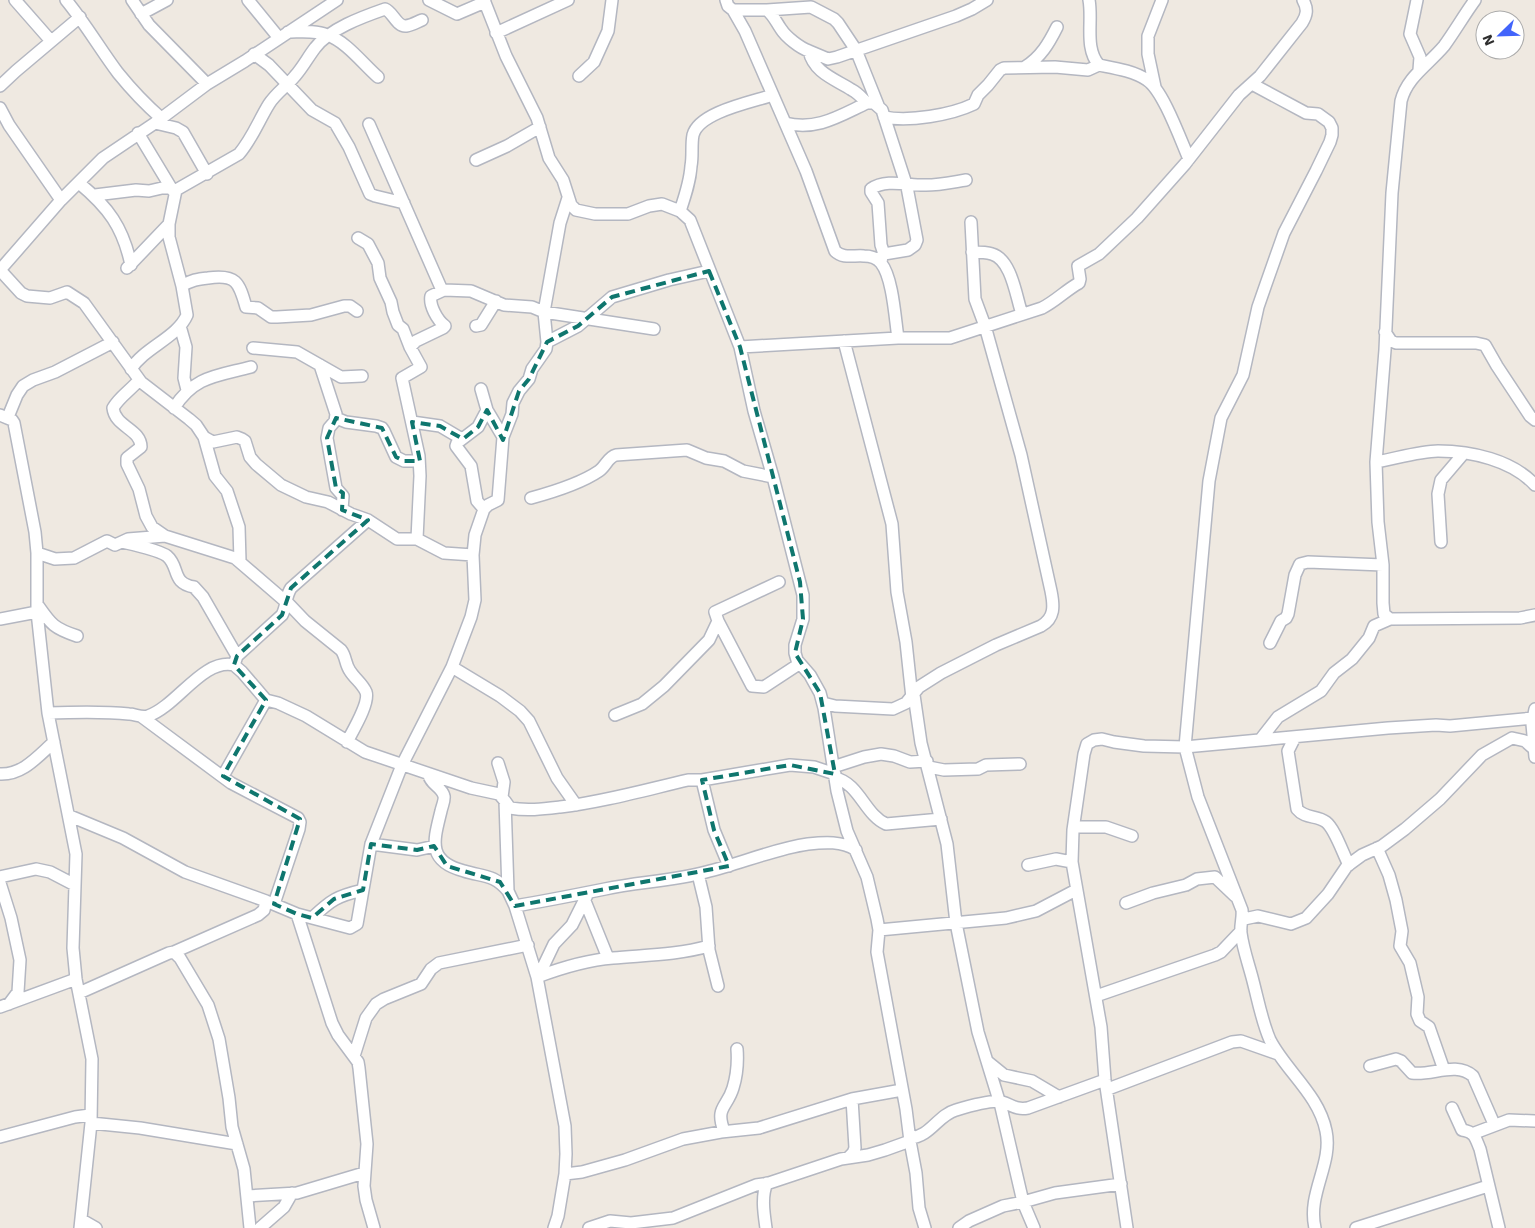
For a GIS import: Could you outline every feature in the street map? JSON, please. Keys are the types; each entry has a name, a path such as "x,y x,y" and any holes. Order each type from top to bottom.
{"street":[{"path":"15,0 51,41"},
{"path":"66,0 118,72 158,120 183,132 207,174"},
{"path":"132,0 162,40 207,84"},
{"path":"141,14 166,0"},
{"path":"248,0 283,35"},
{"path":"430,0 457,14 484,1 496,33 540,127 550,158 563,180 571,206 576,210 595,214 628,214 649,206 662,204 680,211 690,220 740,347 754,410 774,478 803,595 803,619 794,645 797,660 816,684 823,703 837,791 847,831 866,877 879,930 877,952 916,1172 919,1208 925,1228"},
{"path":"496,33 568,0"},
{"path":"579,76 594,62 608,31 612,0"},
{"path":"767,10 775,17 784,32 803,49 828,59 956,16 987,0"},
{"path":"1089,0 1092,16 1092,54 1099,65"},
{"path":"1156,89 1147,44 1148,36 1162,0"},
{"path":"740,347 898,338 950,338 1053,302 1068,289 1079,283 1078,266 1099,254 1137,218 1189,159 1239,95 1252,84 1302,23 1306,15 1303,0"},
{"path":"1417,0 1410,34 1420,57 1420,70"},
{"path":"1390,619 1384,614 1383,603 1383,565 1378,522 1376,462 1392,193 1401,101 1409,82 1445,44 1475,0"},
{"path":"240,561 239,527 227,491 215,476 204,437 196,425 139,380 84,302 64,292 50,298 27,296 21,293 0,270 61,200 103,158 207,84 334,2"},
{"path":"315,47 314,32 334,2"},
{"path":"729,5 746,31 806,171 835,251 838,254 847,256 883,258 908,250 915,245 916,232 906,184 884,117 873,104 817,67 811,61 809,51"},
{"path":"729,5 767,10 814,8 838,23 856,50 873,104"},
{"path":"95,195 136,190 149,191 162,188 172,190 207,174 240,154 273,98 288,85 304,66 315,47 327,35 385,9 391,11 402,25 405,26 422,20"},
{"path":"2,81 80,17"},
{"path":"1025,67 1041,53 1057,28"},
{"path":"283,35 314,32 327,35 348,48 378,77"},
{"path":"254,54 263,60 312,110 332,121 338,127 370,194 404,203"},
{"path":"884,117 905,119 960,111 974,104 978,95 1004,68 1055,67 1088,70 1099,65 1137,74 1149,80 1166,106 1189,159"},
{"path":"1252,84 1306,113 1318,114 1329,122 1332,128 1332,135 1284,233 1258,307 1243,375 1221,418 1209,481 1185,747 1198,797 1242,910 1244,919 1241,931 1269,1038 1278,1054 1304,1086 1318,1109 1326,1129 1326,1152 1313,1203 1312,1218 1314,1228"},
{"path":"680,211 692,166 693,136 697,127 706,118 773,95"},
{"path":"785,123 799,126 822,123 873,104"},
{"path":"0,108 9,125 61,200"},
{"path":"369,124 441,288 444,290"},
{"path":"476,160 507,146 540,127"},
{"path":"131,369 141,356 180,326 187,315 182,286 170,243 169,224 172,190 138,133"},
{"path":"898,338 891,290 881,245 878,203 871,189 881,185 906,184 927,186 966,180"},
{"path":"80,183 95,195 109,212 123,235 129,267 169,224"},
{"path":"70,816 123,838 185,872 270,902 297,914 350,928 355,927 358,922 371,844 402,765 452,667 475,600 473,555 475,535 484,509 498,500 503,437 512,414 513,403 546,349 544,312 560,223 568,198"},
{"path":"823,703 835,706 893,709 906,703 919,687 941,673 1047,622 1053,610 1051,591 1021,455 985,326 975,298 971,222"},
{"path":"358,238 368,244 378,263 380,278 398,325 403,329 420,367 402,378 419,461 417,539"},
{"path":"972,252 993,254 1004,262 1022,314"},
{"path":"547,342 570,331 612,297 669,280 710,271"},
{"path":"182,286 192,280 219,276 228,277 234,280 242,294 246,307 258,308 271,317 311,315 344,306 350,306 357,311"},
{"path":"410,347 416,341 445,326 440,322 430,303 430,296 444,290 471,291 504,305 532,307 544,312 654,329"},
{"path":"476,326 484,322 496,301"},
{"path":"180,326 186,347 184,378 187,390"},
{"path":"1385,332 1391,341 1396,343 1485,344 1497,366 1528,413 1535,420"},
{"path":"844,341 892,524 897,592 913,696 920,735 947,844 956,923 978,1032 1023,1202 1034,1228"},
{"path":"96,1228 81,1224 90,1119 92,1059 76,979 73,948 76,854 70,816 48,713 37,607 37,553 17,434 14,423 4,416 23,386 113,342"},
{"path":"253,348 297,352 341,377 362,376"},
{"path":"320,365 336,418 329,428 327,438 336,488 342,496 342,510"},
{"path":"174,408 187,390 208,378 251,367"},
{"path":"139,380 116,402 113,408 120,423 138,436 140,447 127,458 127,464 139,489 148,521 152,528 165,536 240,561 305,621 341,650 344,654 348,670 358,679 366,693 366,702 347,742"},
{"path":"481,389 487,410 503,437"},
{"path":"484,509 476,501 471,466 457,449 457,442 478,428 487,410"},
{"path":"336,418 346,422 379,427 384,431 396,457 404,461 419,461"},
{"path":"412,422 440,426 462,440"},
{"path":"204,437 213,442 237,437 242,439 245,441 250,457 281,485 316,501 328,502 342,510 368,520 397,538 417,539 444,553 473,555"},
{"path":"531,498 568,487 598,472 611,456 616,455 687,450 706,458 724,461 743,471 774,478"},
{"path":"1376,462 1436,450 1464,453 1496,461 1526,475 1535,484"},
{"path":"1441,542 1438,494 1441,480 1464,453"},
{"path":"142,717 147,716 176,698 208,669 236,660 282,615 285,609 285,601 291,588 368,520"},
{"path":"37,553 55,559 74,558 107,542 115,544 128,539 165,536"},
{"path":"122,542 158,551 168,557 179,580 186,585 194,587 204,597 242,672 266,700 278,702 306,716 365,752 471,788 499,794 510,808 536,810 576,805 601,801 688,780 702,780 790,764 814,767 834,773 850,786 879,820 886,824 941,819"},
{"path":"1270,643 1281,621 1288,614 1295,575 1300,564 1308,562 1383,565"},
{"path":"779,582 715,612 752,686 764,687 799,664"},
{"path":"0,619 37,607"},
{"path":"37,607 57,628 77,636"},
{"path":"1260,740 1278,717 1321,691 1334,673 1352,659 1369,638 1374,626 1390,619 1520,618 1535,616"},
{"path":"615,715 642,704 664,686 709,640 718,621"},
{"path":"452,667 500,696 529,721 557,778 576,805"},
{"path":"223,776 266,700"},
{"path":"48,713 83,711 131,714 142,717 209,768 223,776 231,784 285,810 298,818 300,822 300,829 270,902 258,916 79,993"},
{"path":"1127,1228 1106,1085 1101,1027 1072,862 1074,827 1087,744 1090,741 1102,739 1144,746 1185,747 1388,728 1450,726 1534,714"},
{"path":"1244,919 1258,916 1282,923 1291,924 1299,922 1313,911 1348,865 1362,855 1377,848 1427,811 1482,755 1512,738 1534,714"},
{"path":"1534,714 1534,753"},
{"path":"1296,736 1288,751 1297,810 1304,815 1321,819 1328,824 1348,865"},
{"path":"1512,738 1525,741 1534,753"},
{"path":"0,774 10,774 22,769 54,742"},
{"path":"834,773 864,757 881,754 894,756 910,762 928,764 944,770 978,769 986,766 1020,764"},
{"path":"498,763 504,782 508,891"},
{"path":"428,774 430,779 440,789 444,798 434,841 442,860 447,866 489,877 500,882 508,891 539,976 565,1126 565,1174 558,1216 554,1228"},
{"path":"702,780 714,830 730,866"},
{"path":"1074,827 1106,827 1132,836"},
{"path":"832,843 847,831"},
{"path":"371,844 417,850 435,846"},
{"path":"515,906 586,897 606,888 698,874 808,844 845,844 856,850"},
{"path":"1377,848 1389,875 1396,900 1402,931 1400,946 1410,963 1418,997 1417,1014 1420,1021 1428,1027 1444,1070"},
{"path":"1028,865 1056,860 1072,862"},
{"path":"4,1005 18,992 20,960 12,918 0,878 36,869 50,872 75,885"},
{"path":"698,874 706,906 709,946 718,986"},
{"path":"1126,903 1153,893 1186,885 1197,879 1215,877 1235,896"},
{"path":"312,918 334,899 344,894 363,890"},
{"path":"879,930 1006,918 1036,911 1076,890"},
{"path":"586,897 608,958"},
{"path":"539,976 542,966 554,944 572,926 586,897"},
{"path":"297,914 332,1023 338,1035 354,1056 359,1068 367,1144 364,1173 366,1200 374,1228"},
{"path":"1096,996 1215,955 1221,952 1241,931"},
{"path":"354,1056 366,1018 376,1004 421,984 431,969 439,962 528,946"},
{"path":"539,976 577,964 608,958 666,954 691,951 709,946"},
{"path":"174,952 180,958 208,1005 216,1031 229,1098 232,1127 244,1169 250,1228"},
{"path":"4,1005 76,979"},
{"path":"589,1228 610,1221 630,1223 673,1218 749,1188 841,1158 899,1146 933,1128 944,1116 954,1110 998,1102 1022,1109 1106,1085 1232,1042 1241,1041 1278,1054"},
{"path":"724,1131 720,1120 722,1108 733,1090 737,1049"},
{"path":"1370,1066 1396,1059 1412,1073 1466,1070 1473,1076 1494,1124"},
{"path":"987,1061 1004,1075 1032,1081 1059,1097"},
{"path":"565,1174 582,1172 625,1160 683,1139 724,1131 759,1128 852,1099 902,1090"},
{"path":"848,1158 853,1153 854,1148 852,1099"},
{"path":"1452,1108 1462,1130 1470,1132 1475,1136 1480,1149 1499,1228"},
{"path":"0,1137 75,1117 237,1144"},
{"path":"1472,1134 1494,1124 1509,1120 1535,1121"},
{"path":"247,1196 292,1193 364,1173"},
{"path":"766,1228 764,1210 767,1183"},
{"path":"959,1228 969,1221 1003,1206 1055,1193 1121,1184"},
{"path":"1356,1228 1488,1186"},
{"path":"260,1228 284,1207 292,1193"}],"highlighted area":[{"path":"709,271 740,347 800,582 803,619 795,653 820,693 835,774 790,765 702,780 714,830 729,866 515,906 500,882 447,866 434,846 417,850 371,844 363,890 334,899 312,918 297,914 274,904 300,819 223,776 266,700 234,665 237,656 282,615 291,588 368,520 342,510 343,493 336,488 327,438 336,418 382,428 396,457 404,461 420,461 412,422 440,426 463,439 478,427 487,410 503,440 519,391 529,379 547,342 578,326 612,297"}]}
